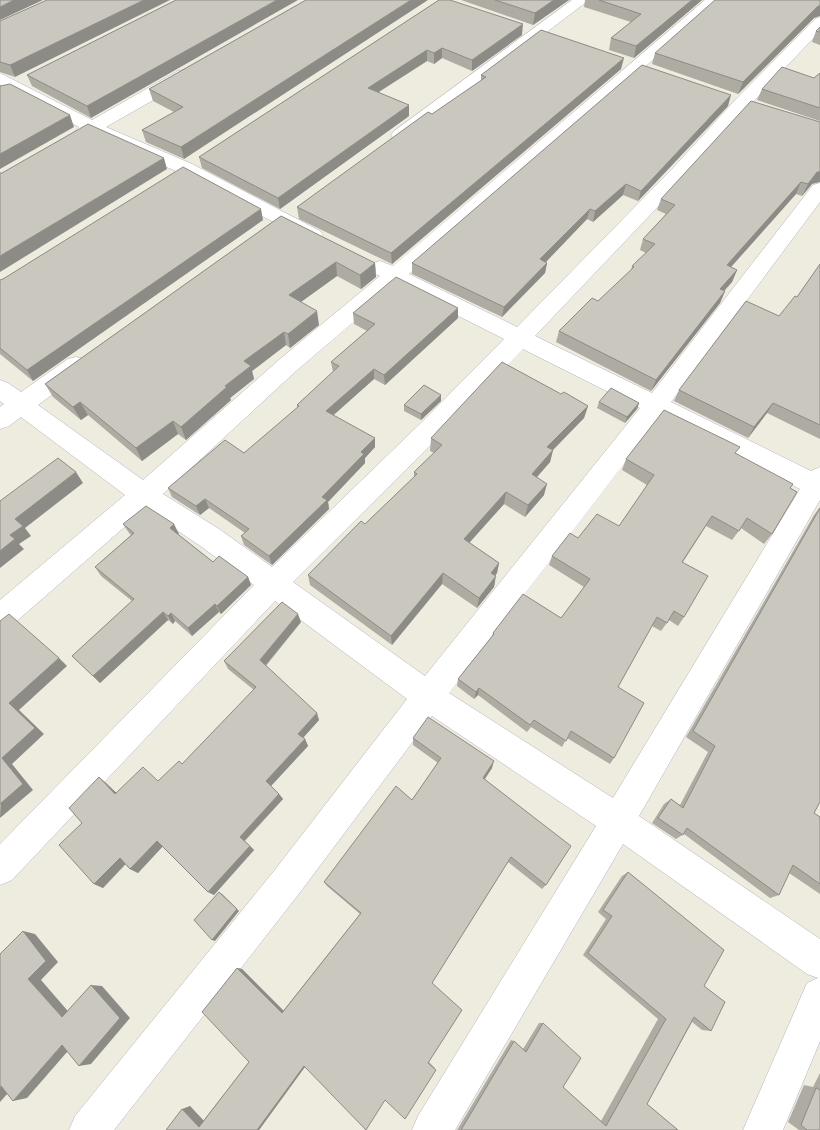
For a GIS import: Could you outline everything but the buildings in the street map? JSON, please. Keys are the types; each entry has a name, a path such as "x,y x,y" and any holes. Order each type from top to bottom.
{"street":[{"path":"385,146 582,0"},
{"path":"0,618 144,495 288,365 714,0"},
{"path":"0,868 273,584 433,427 681,171 743,102 820,22"},
{"path":"66,141 202,65"},
{"path":"11,84 92,127 185,168 282,220 334,245"},
{"path":"89,1130 286,883 428,696 656,405 820,189"},
{"path":"361,258 518,338 819,483 432,1130"},
{"path":"94,352 7,404 209,537 428,696 618,821 820,962"},
{"path":"764,1130 820,996"}]}
